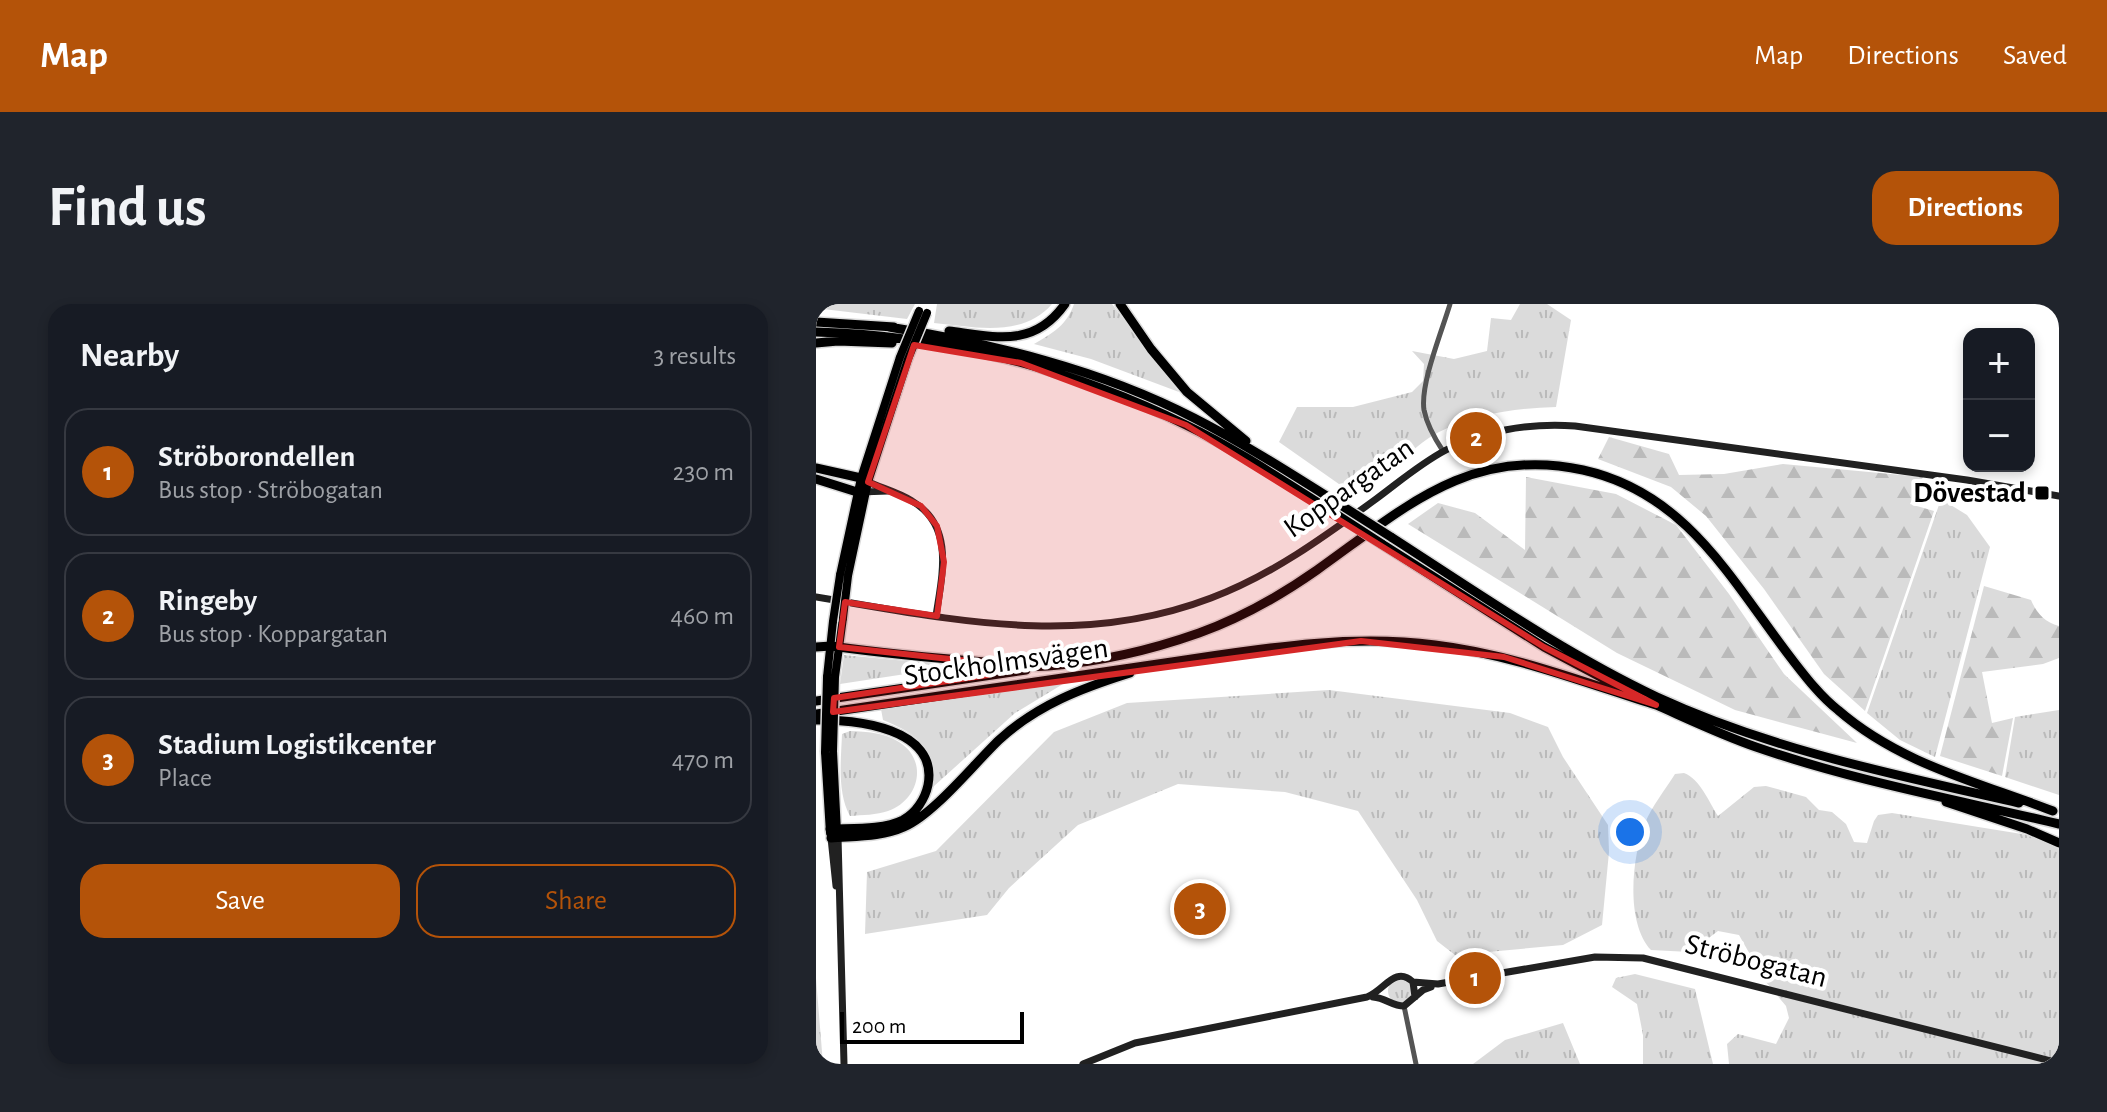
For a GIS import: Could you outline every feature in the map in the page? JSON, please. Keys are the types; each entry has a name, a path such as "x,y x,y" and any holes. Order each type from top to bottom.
{"highway":[{"path":"816,322 1011,337 1041,329 1055,318 1065,304"},
{"path":"1120,304 1151,349 1187,392 1332,506"},
{"path":"889,327 958,338 1024,353 1074,369 1191,416 1270,460"},
{"path":"816,332 889,337 947,347 1021,363 1125,397 1221,443 1332,506 1552,640 1658,697 1713,720 1822,757 2056,812"},
{"path":"816,343 854,341 947,347"},
{"path":"816,647 1045,667 1114,656 1201,632 1282,593 1413,501 1442,485 1498,468 1556,466 1609,477 1635,488 1684,521 1705,542 1807,677 1835,708 1862,729 1924,765 2056,812"},
{"path":"816,468 863,486"},
{"path":"816,479 863,486"},
{"path":"1387,541 1544,647 1597,677 1758,748 1926,793 2059,824"},
{"name":"Stockholmsvägen","path":"816,717 1157,664 1328,642 1374,641 1433,644 1504,657 1656,705"},
{"path":"834,833 901,829 925,812 1000,739 1029,716 1072,692 1157,664"},
{"name":"Stockholmsvägen","path":"816,701 1045,667"},
{"path":"816,717 896,731 919,749 928,768 924,798 905,819 834,833"},
{"path":"1926,793 1958,808 2027,829 2059,843"}],"main road":[{"path":"834,833 829,751 831,677 844,576 863,486 904,358 925,308"}],"street":[{"path":"1443,451 1429,427 1424,403 1427,380 1450,304"},
{"name":"Koppargatan","path":"816,597 1003,626 1068,627 1139,619 1192,605 1277,567 1443,451 1510,428 1554,424 1967,480 2059,496"},
{"path":"863,486 890,491 921,506 941,536 944,562 936,616"},
{"path":"834,833 841,912 844,1064"},
{"name":"Ströbogatan","path":"1415,997 1438,984 1595,957 1643,958 2059,1063"},
{"path":"1083,1064 1135,1043 1367,997 1387,999 1404,1006 1415,997 1413,982 1398,975 1367,997"},
{"name":"Ströbogatan","path":"1413,982 1438,984"},
{"path":"1385,986 1387,999"},
{"path":"1404,1006 1416,1064"}],"highlighted area":[{"path":"914,345 1021,363 1186,425 1544,647 1656,705 1504,657 1361,641 833,712 834,698 988,675 987,663 839,647 845,602 937,616 944,562 937,526 921,506 868,482"}],"green space":[{"path":"821,304 915,304 907,319 823,309"},
{"path":"937,304 1052,304 1027,322 981,328 934,323"},
{"path":"1074,304 1112,304 1179,392 1091,359 1034,344 1063,323"},
{"path":"1520,304 1547,304 1571,320 1556,407 1496,413 1439,432 1398,462 1387,457 1377,465 1382,476 1356,496 1279,442 1297,407 1353,407 1412,392 1423,381 1424,364 1412,351 1454,359 1487,351 1491,318 1511,320"},
{"path":"1609,437 1669,454 1679,475 1724,474 1783,464 1923,477 1910,504 1934,511 1865,711 1824,674 1764,589 1706,516 1671,487 1598,459"},
{"path":"1526,477 1616,494 1676,525 1729,594 1784,674 1857,743 1735,710 1617,653 1408,524 1438,503 1475,513 1525,550"},
{"path":"1941,499 1967,515 1990,547 1935,757 1900,740 1867,713"},
{"path":"1984,586 2031,600 2042,617 2059,626 2059,658 2043,664 1982,672 1992,723 2013,718 2002,776 1940,756"},
{"path":"844,655 958,666 840,684"},
{"path":"1063,684 1015,713 933,787 929,761 921,743 906,731 883,720 881,709"},
{"path":"1329,690 1510,713 1548,727 1563,757 1608,825 1609,852 1602,925 1563,945 1455,955 1437,941 1417,900 1358,811 1285,792 1178,784 1078,825 1009,888 987,915 865,934 867,872 936,851 1054,732 1127,703"},
{"path":"2059,710 2059,795 2005,777 2015,717"},
{"path":"850,731 887,736 899,742 914,759 916,780 913,789 899,806 879,813 850,816 841,787 841,765 842,734"},
{"path":"1684,773 1699,786 1718,816 1754,787 1766,786 1806,797 1819,810 1832,812 1846,824 1854,842 1867,843 1878,815 1892,813 2059,840 2059,1064 1729,1064 1727,1044 1738,1034 1776,1044 1789,1018 1786,1006 1765,981 1739,935 1718,931 1690,952 1651,950 1637,923 1634,906 1634,871 1645,823 1675,774"},
{"path":"1635,974 1695,989 1713,1064 1643,1064 1643,1035 1637,1004 1612,987 1616,978"},
{"path":"816,978 823,1064 816,1064"},
{"path":"1400,979 1411,986 1412,991 1405,1002 1400,1003 1389,996 1388,991 1395,980"},
{"path":"1563,1023 1580,1064 1473,1064 1505,1040"}],"place":[{"name":"Ringeby","path":"1476,438"},
{"name":"Dövestad","path":"2042,493"},
{"name":"Stadium Logistikcenter","path":"1200,909"},
{"name":"Ströborondellen","path":"1475,978"}]}
